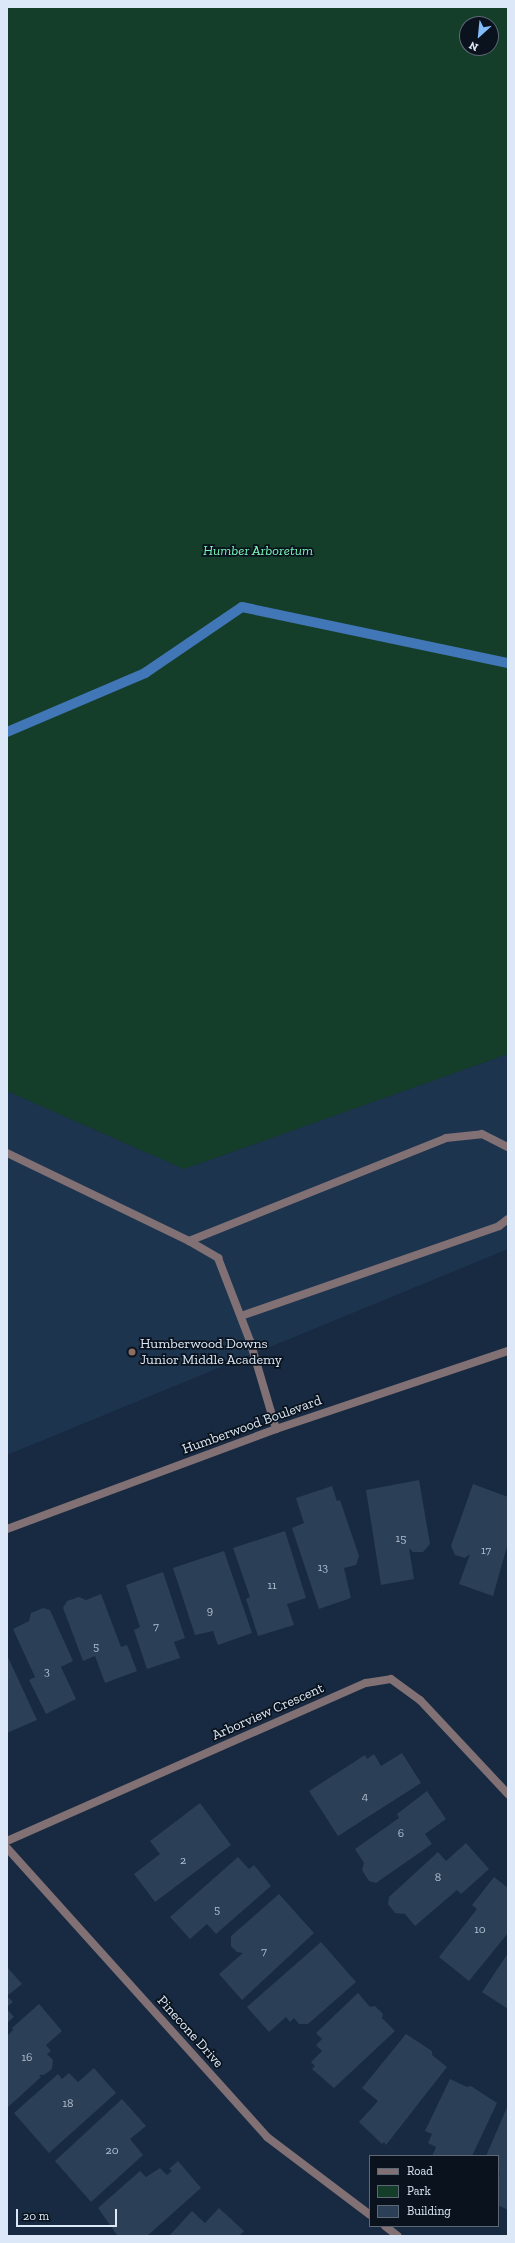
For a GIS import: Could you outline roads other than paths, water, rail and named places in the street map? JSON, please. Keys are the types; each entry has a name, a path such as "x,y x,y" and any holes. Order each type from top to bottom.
{"street":[{"path":"189,1241 446,1138 482,1134 508,1147"},
{"path":"7,1153 189,1241 218,1258 241,1316 276,1429"},
{"path":"241,1316 499,1226 508,1219"},
{"name":"Humberwood Boulevard","path":"7,1529 276,1429 508,1351"},
{"name":"Arborview Crescent","path":"7,1841 366,1683 391,1679 420,1700 508,1794"},
{"name":"Pinecone Drive","path":"7,1848 267,2137 369,2214"},
{"path":"386,2227 398,2236"}],"waterway":[{"path":"7,732 145,673 242,607 508,663"}],"place":[{"name":"Humberwood Downs Junior Middle Academy","path":"132,1352"}],"park label":[{"name":"Humber Arboretum","path":"258,551"}]}
